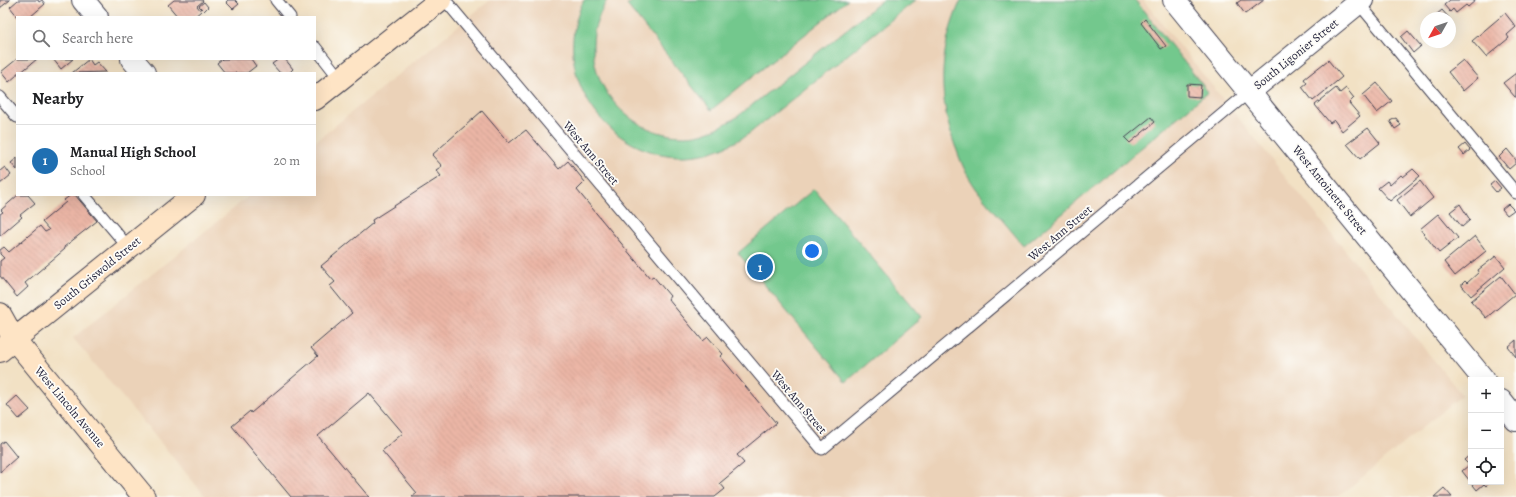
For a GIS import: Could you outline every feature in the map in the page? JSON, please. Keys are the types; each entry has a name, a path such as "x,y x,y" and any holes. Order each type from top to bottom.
{"street":[{"path":"83,0 97,16"},
{"path":"316,98 440,0"},
{"name":"West Antoinette Street","path":"1174,0 1482,377"},
{"name":"South Ligonier Street","path":"1250,92 1359,1"},
{"path":"133,60 143,72"},
{"name":"South Griswold Street","path":"7,345 193,196"},
{"name":"West Lincoln Avenue","path":"0,314 7,345 144,497"},
{"path":"1504,405 1516,420"}],"lane":[{"path":"276,0 289,16"},
{"name":"West Ann Street","path":"445,0 822,449 1250,92"},
{"path":"1359,1 1516,193"},
{"path":"316,48 340,79"},
{"path":"0,97 16,116"},
{"path":"85,196 128,248"}],"shaded area":[{"path":"490,0 1143,0 1462,395 1338,497 206,497 73,338 249,196 316,196 316,141"}],"green space":[{"path":"584,0 607,0 595,28 593,50 597,71 605,90 618,107 634,121 653,130 674,135 696,135 717,128 737,117 883,0 916,0 750,133 734,143 707,153 679,156 652,152 627,141 606,124 590,104 578,80 573,54 575,27"},
{"path":"634,0 848,0 711,110 627,5"},
{"path":"961,0 1135,0 1208,92 1024,246 973,184 960,160 948,122 943,87 943,69 949,35"},
{"path":"814,189 922,317 846,382 738,253"}],"building":[{"path":"0,0 10,0 0,8"},
{"path":"18,0 38,0 39,2 42,0 45,4 31,16 17,16 10,7"},
{"path":"174,0 203,1 197,6 201,11 195,16 177,16 168,5"},
{"path":"228,0 235,0 239,4 233,9 226,2"},
{"path":"1241,0 1264,0 1245,14 1237,3"},
{"path":"1450,0 1476,0 1468,7 1466,5 1456,13 1453,9 1450,12 1444,5"},
{"path":"204,2 208,7 204,11 199,6"},
{"path":"1505,13 1516,27 1507,35 1509,38 1486,57 1472,41"},
{"path":"1145,19 1166,46 1161,49 1141,23"},
{"path":"1408,31 1420,45 1420,47 1413,53 1401,37"},
{"path":"16,60 36,60 21,72 16,72 16,76 9,82 1,72"},
{"path":"54,60 72,60 61,69"},
{"path":"90,60 93,65 97,62 106,72 73,72"},
{"path":"221,60 252,60 256,66 248,72 224,72 217,63"},
{"path":"278,60 286,60 293,69 290,72 279,72 272,64"},
{"path":"1328,60 1342,77 1313,101 1302,87 1307,83 1304,79"},
{"path":"1463,60 1478,78 1463,91 1448,72"},
{"path":"1516,73 1516,97 1515,97 1503,83"},
{"path":"1377,83 1392,101 1377,113 1363,95"},
{"path":"1187,84 1201,85 1200,97 1187,96"},
{"path":"1336,88 1340,93 1346,88 1354,98 1349,103 1360,116 1342,131 1334,120 1330,123 1315,105"},
{"path":"482,111 509,143 526,130 559,169 568,161 585,182 577,190 650,278 653,276 670,296 668,299 703,341 708,337 723,354 720,356 776,423 737,455 744,463 720,483 725,489 715,497 412,497 417,493 382,451 403,433 369,393 318,436 369,497 291,497 232,426 250,411 251,413 318,356 311,348 352,313 330,286 335,282 321,266 373,223 372,220 441,176 436,170 442,166 432,155"},
{"path":"1151,117 1155,122 1130,143 1125,138"},
{"path":"1396,118 1401,125 1395,129 1390,121"},
{"path":"1368,128 1380,143 1360,159 1347,144"},
{"path":"1465,144 1470,150 1464,155 1459,149"},
{"path":"1507,149 1516,160 1516,163 1509,169 1499,157"},
{"path":"16,159 16,169 11,163"},
{"path":"5,167 11,175 0,184 0,171"},
{"path":"1413,169 1420,176 1390,201 1378,188 1387,181 1390,185 1401,175 1403,177"},
{"path":"1420,181 1433,198 1410,217 1397,200"},
{"path":"1495,181 1501,188 1496,192 1490,185"},
{"path":"17,196 29,196 35,203 20,215 22,217 0,236 0,214 3,212 1,210"},
{"path":"70,196 76,196 97,221 64,247 65,249 25,283 28,287 17,297 0,276 0,261 4,258 0,254 0,250 4,247 9,252 40,226 45,232 49,230 42,222 66,202 64,200"},
{"path":"1460,204 1470,220 1462,227 1450,212"},
{"path":"1508,204 1514,210 1507,215 1502,209"},
{"path":"1438,214 1458,238 1439,253 1420,229"},
{"path":"1475,236 1486,251 1455,276 1444,262"},
{"path":"1496,256 1505,267 1471,296 1462,284 1465,281 1467,283 1479,272 1478,270"},
{"path":"1501,276 1515,294 1486,318 1471,301"},
{"path":"1516,340 1516,357 1508,347"},
{"path":"17,396 30,410 19,419 7,405"},
{"path":"4,441 17,457 0,472 0,444"},
{"path":"1468,457 1468,464 1464,460"},
{"path":"1468,466 1468,479 1462,471"},
{"path":"1473,485 1483,485 1477,490"},
{"path":"1444,488 1452,497 1434,497"}],"place":[{"name":"Manual High School","path":"760,267"}]}
